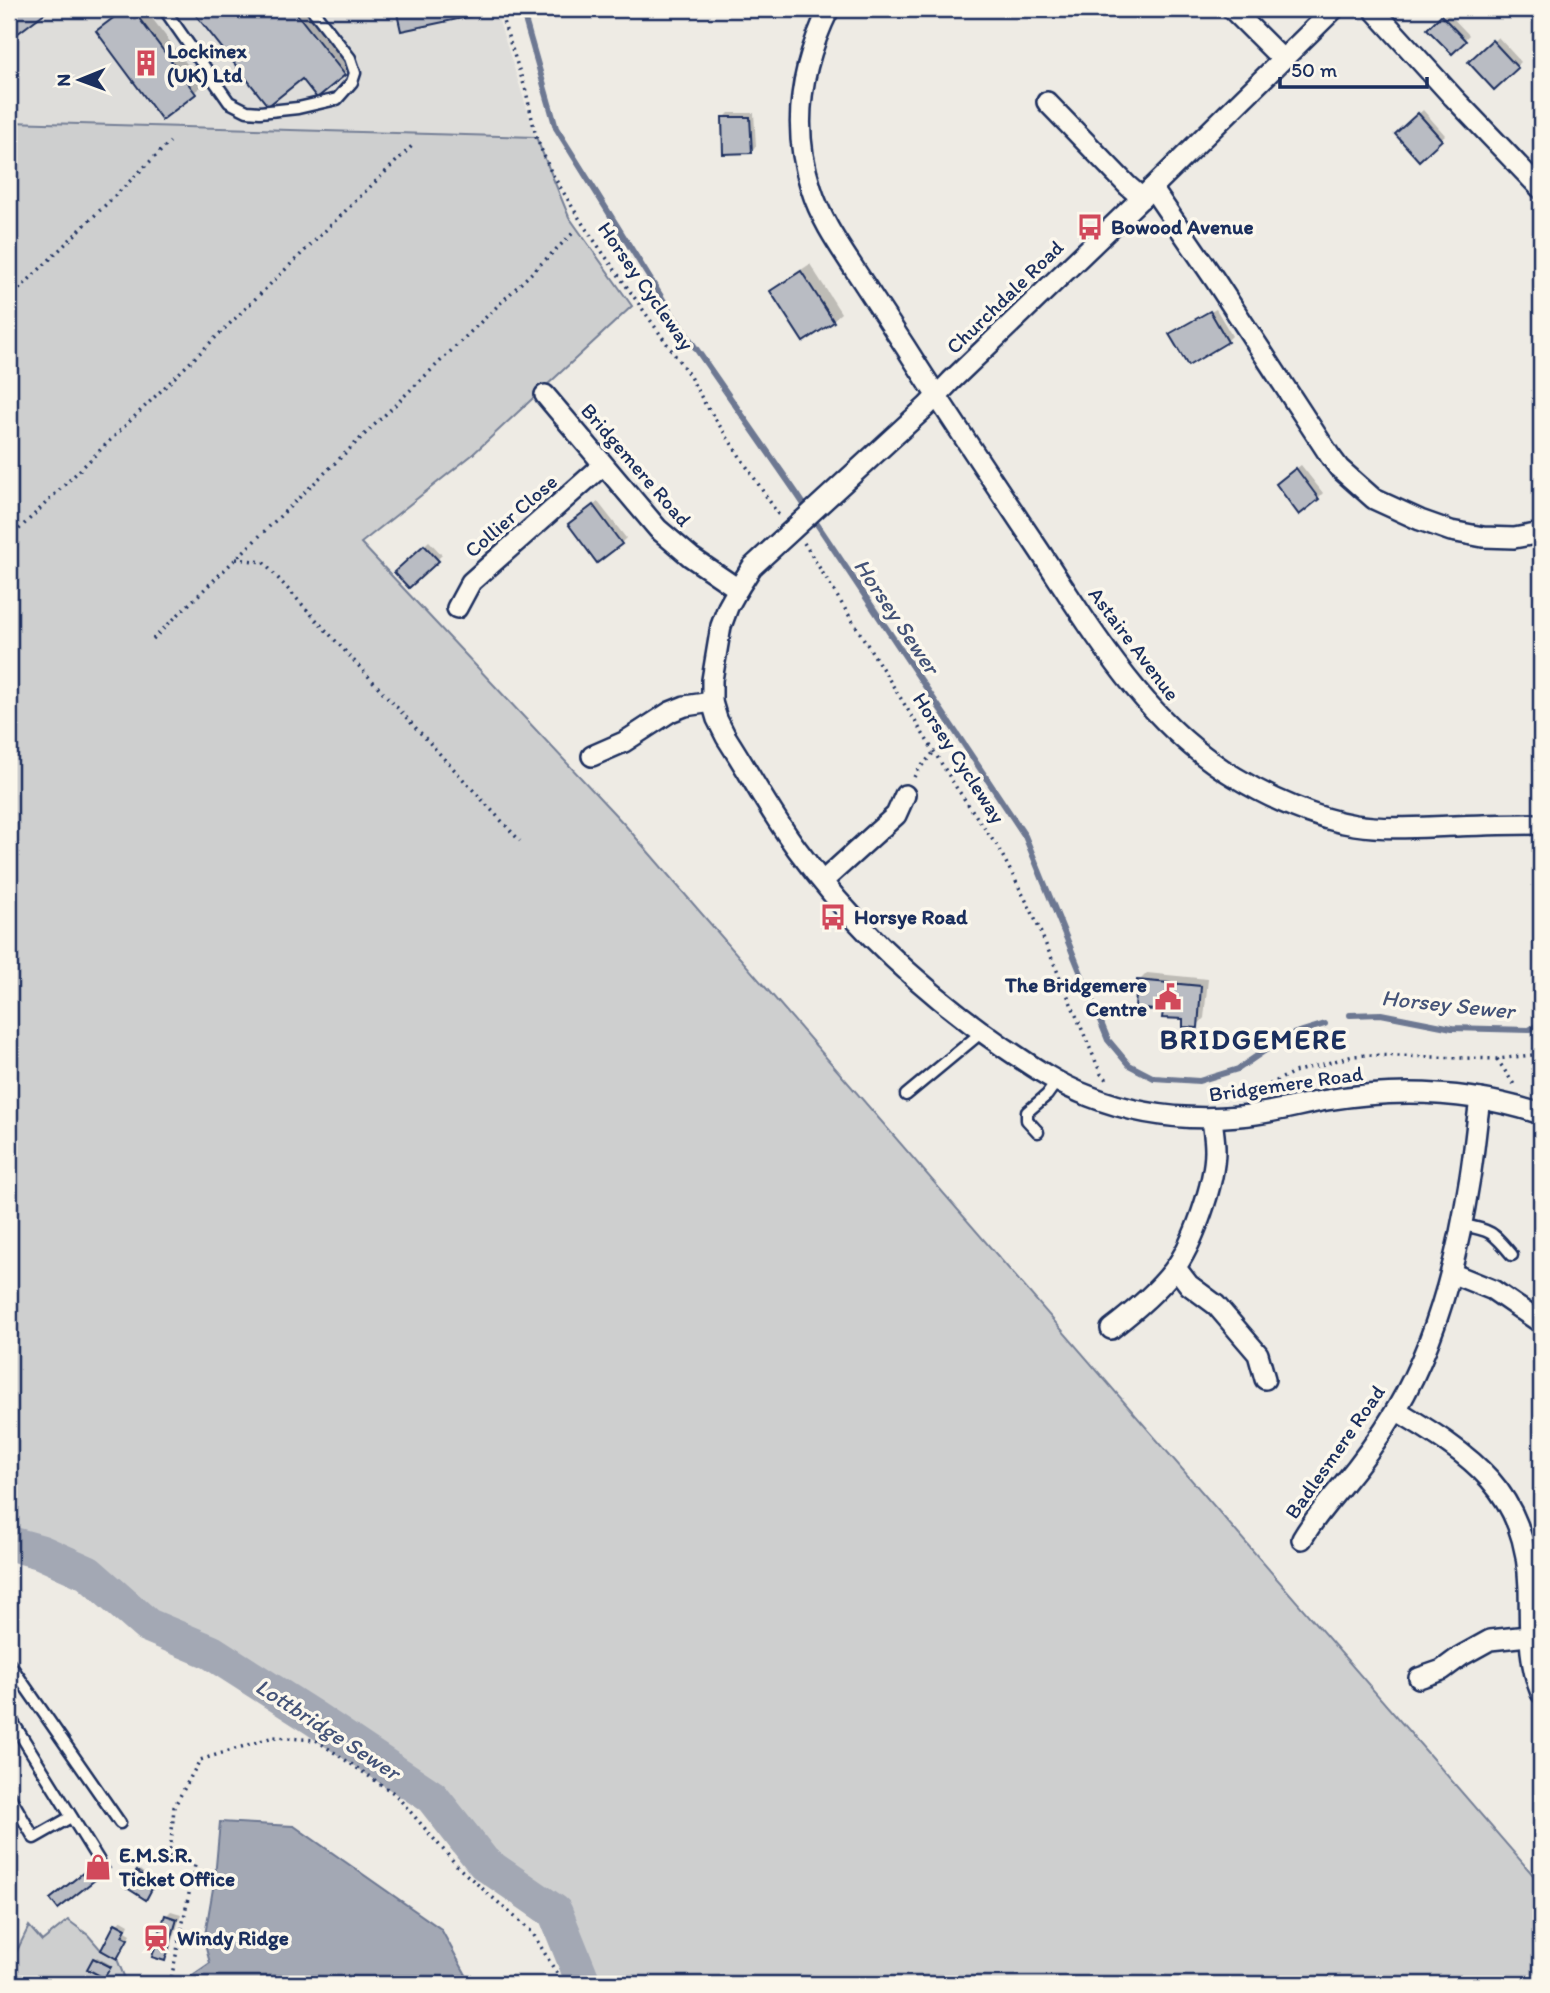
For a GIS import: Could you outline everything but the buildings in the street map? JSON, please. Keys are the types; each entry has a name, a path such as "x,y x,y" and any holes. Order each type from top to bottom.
{"street":[{"name":"Astaire Avenue","path":"829,9 817,33 805,73 799,113 801,148 811,189 827,227 936,396 1122,671 1155,712 1192,749 1236,778 1313,814 1355,825 1401,828 1541,824"},
{"path":"1232,9 1282,59"},
{"name":"Churchdale Road","path":"738,589 752,567 936,396 1334,9"},
{"path":"1373,9 1541,189"},
{"path":"1047,102 1128,186 1147,193 1208,269 1330,456 1374,499 1451,531 1504,538 1541,533"},
{"name":"Bridgemere Road","path":"545,396 666,537 738,589 722,626 712,680 712,702 726,737 796,848 840,903 888,953 982,1032 1056,1081 1128,1109 1161,1115 1212,1118 1265,1113 1326,1100 1403,1092 1480,1099 1541,1114"},
{"name":"Collier Close","path":"457,608 471,582 603,465"},
{"path":"592,756 624,742 670,712 685,706 712,702"},
{"path":"823,881 896,815 905,795"},
{"name":"Badlesmere Road","path":"1302,1539 1313,1520 1341,1487 1396,1410 1426,1346 1451,1273 1462,1225 1480,1099"},
{"path":"1111,1329 1139,1306 1175,1268 1194,1232 1213,1173 1215,1149 1212,1118"},
{"path":"1175,1268 1189,1285 1216,1305 1258,1354 1265,1379"},
{"path":"1451,1273 1493,1290 1541,1323"},
{"path":"1396,1410 1435,1434 1481,1469 1498,1487 1514,1515 1523,1545 1528,1580 1531,1661 1541,1693"},
{"path":"1419,1678 1443,1670 1461,1656 1490,1640 1528,1636"}],"lane":[{"path":"164,9 229,102 247,111 260,112 298,108 337,99 352,82 355,73 350,58 312,9"},
{"path":"906,1095 982,1032"},
{"path":"1038,1132 1027,1119 1027,1112 1047,1096 1056,1081"},
{"path":"1462,1225 1494,1234 1512,1255"},
{"path":"9,1662 120,1823"},
{"path":"9,1716 99,1861"},
{"path":"9,1796 34,1838 71,1816"}],"path":[{"name":"Horsey Cycleway","path":"499,9 526,91 536,137 551,172 584,226 689,375 776,513 796,525 801,538 934,752 999,849 1032,912 1101,1074 1116,1089"},
{"path":"9,299 170,142"},
{"path":"9,539 414,144"},
{"path":"153,639 575,231"},
{"path":"236,559 263,562 520,841"},
{"path":"905,795 918,770 934,752"},
{"path":"1250,1095 1294,1072 1353,1056 1497,1059 1541,1054"},
{"path":"170,1984 195,1865 170,1856 174,1807 200,1760 273,1737 316,1740 395,1794 460,1869 532,1932 563,1984"}],"shaded area":[{"path":"9,9 495,9 536,137 9,122"},
{"path":"9,122 536,137 569,217 632,306 472,455 361,543 625,825 1541,1884 1541,1984 584,1984 555,1912 484,1863 431,1797 211,1652 147,1625 88,1573 41,1552 9,1543"},
{"path":"220,1822 294,1826 441,1929 471,1984 187,1984 188,1978 210,1963 204,1941 215,1877"},
{"path":"68,1920 88,1935 101,1950 117,1959 124,1976 122,1984 9,1984 9,1967 29,1926 42,1941"}],"waterway":[{"name":"Horsey Sewer","path":"522,9 556,128 672,314 797,494 1025,836 1108,1040 1129,1065 1154,1078 1199,1081 1238,1069 1286,1036 1325,1024"},
{"name":"Horsey Sewer","path":"1350,1015 1381,1014 1452,1028 1529,1030 1541,1023"},
{"name":"Lottbridge Sewer","path":"9,1543 41,1552 88,1573 147,1625 211,1652 432,1797 484,1863 555,1912 584,1984"}],"place":[{"name":"Lockinex (UK) Ltd","path":"146,63"},
{"name":"Bowood Avenue","path":"1090,227"},
{"name":"Horsye Road","path":"833,917"},
{"name":"The Bridgemere Centre","path":"1168,997"},
{"name":"E.M.S.R. Ticket Office","path":"98,1867"},
{"name":"Windy Ridge","path":"156,1938"}],"district":[{"name":"BRIDGEMERE","path":"1254,1039"}]}
